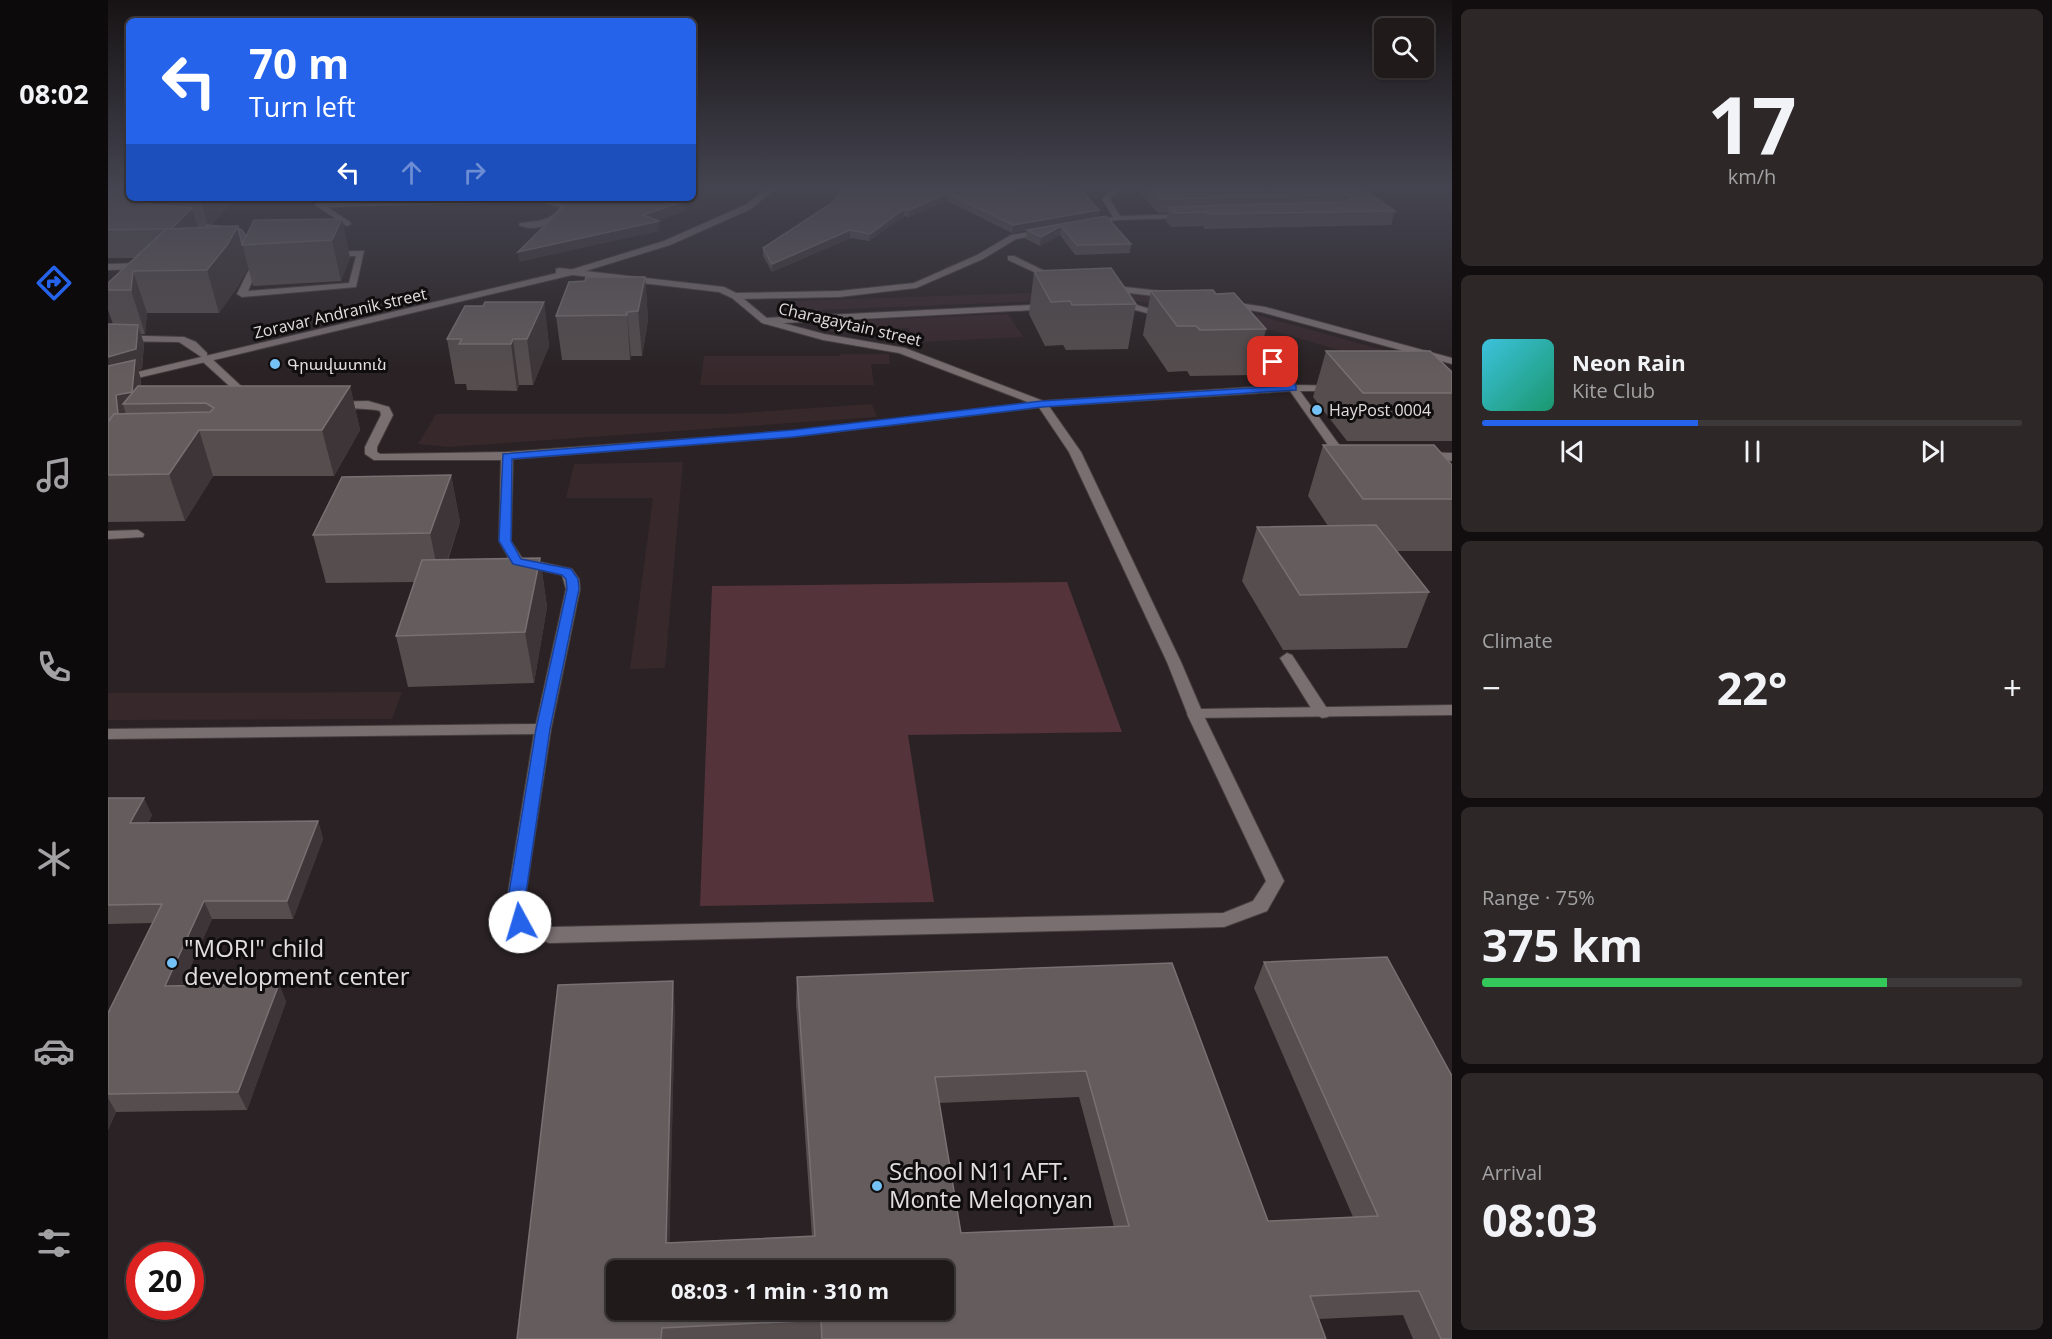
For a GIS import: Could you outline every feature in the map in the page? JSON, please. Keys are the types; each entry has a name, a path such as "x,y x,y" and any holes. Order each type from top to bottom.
{"main road":[{"name":"Zoravar Andranik street","path":"108,382 559,271 634,248"},
{"name":"Zoravar Andranik street","path":"108,376 205,358 573,272 650,248"},
{"path":"735,296 839,294 916,285 980,258 995,248"},
{"path":"246,262 258,254 361,253 353,285 242,294 258,254"},
{"path":"1011,258 1051,278 1062,280"},
{"path":"108,267 154,266"},
{"name":"Charagaytain street","path":"559,271 721,289 735,296 765,321 823,337 901,350 1042,404"},
{"path":"1097,286 1178,296"},
{"path":"1220,303 1262,309 1452,361"},
{"path":"1100,305 1124,304 1180,319"},
{"path":"765,321 1064,306"},
{"path":"1236,335 1247,338 1264,348 1339,453 1361,454"},
{"path":"108,338 181,339 192,344 254,403 266,403"},
{"path":"323,404 368,404 385,409 387,415 370,447 371,454 378,458 507,456 793,434 1042,404 1292,388 1348,388"},
{"path":"507,456 505,541 517,561 567,572 572,579 573,589 543,729 517,893 520,922 549,935 1224,920 1260,906 1275,881 1195,714 1174,662 1075,452 1042,404"},
{"path":"1415,455 1452,457"},
{"path":"108,535 138,534"},
{"path":"1287,658 1322,713"},
{"path":"1195,714 1452,710"},
{"path":"108,734 543,729"}],"shaded area":[{"path":"1120,290 1235,309 1452,369 1452,383 1233,319 1121,298 796,311 793,301"},
{"path":"1008,314 1023,337 916,342 908,328 826,332 822,322"},
{"path":"840,354 889,354 890,364 871,364 874,385 700,385 704,356 840,356"},
{"path":"872,404 877,417 449,447 418,444 436,414 726,414"},
{"path":"683,462 665,668 630,669 653,498 566,498 574,464"},
{"path":"1067,582 1122,732 908,735 934,902 700,906 712,586"},
{"path":"402,692 392,719 108,720 108,693"}],"building":[{"path":"145,248 224,248 207,270 133,271 131,290 108,290 108,283"},
{"path":"763,248 808,248 772,264"},
{"path":"1111,268 1136,304 1072,305 1070,301 1051,302 1034,271"},
{"path":"586,277 645,277 638,311 627,312 627,315 556,316 569,282 585,281"},
{"path":"1213,290 1216,294 1234,293 1266,329 1200,330 1196,326 1177,326 1151,291"},
{"path":"485,302 544,302 527,339 513,339 511,344 459,344 462,339 447,339 465,306 483,306"},
{"path":"108,324 138,325 136,349 108,357"},
{"path":"1326,351 1430,351 1452,372 1452,393 1363,393"},
{"path":"135,360 132,392 116,395 118,414 114,414 108,420 108,366"},
{"path":"138,386 350,386 322,430 199,430 169,474 108,475 108,422 114,414 210,412 214,408 206,403 123,404"},
{"path":"1323,445 1434,445 1452,465 1452,499 1363,499"},
{"path":"451,475 430,533 313,535 342,477"},
{"path":"1376,525 1429,592 1300,595 1257,527"},
{"path":"540,558 525,632 396,636 422,560"},
{"name":"\"MORI\" child development center","path":"108,798 144,798 130,823 318,821 287,901 204,901 165,986 279,984 238,1092 108,1094 108,1013 162,904 108,905"},
{"name":"School N11 AFT. Monte Melqonyan","path":"1387,957 1452,1076 1452,1339 1441,1339 1419,1291 1310,1296 1326,1339 822,1339 821,1320 662,1328 661,1339 517,1339 558,985 673,981 666,1243 815,1236 797,977 1172,963 1268,1221 1378,1216 1264,962","holes":["1086,1071 1129,1226 961,1233 935,1077"]}],"place":[{"name":"Գրավատուն","path":"275,364"},
{"name":"HayPost 0004","path":"1317,410"},
{"name":"\"MORI\" child development center","path":"172,963"},
{"name":"School N11 AFT. Monte Melqonyan","path":"877,1186"}],"route":[{"path":"520,922 517,893 543,729 573,589 572,579 567,572 517,561 505,541 507,456 793,434 1042,404 1292,388 1273,362"}]}
